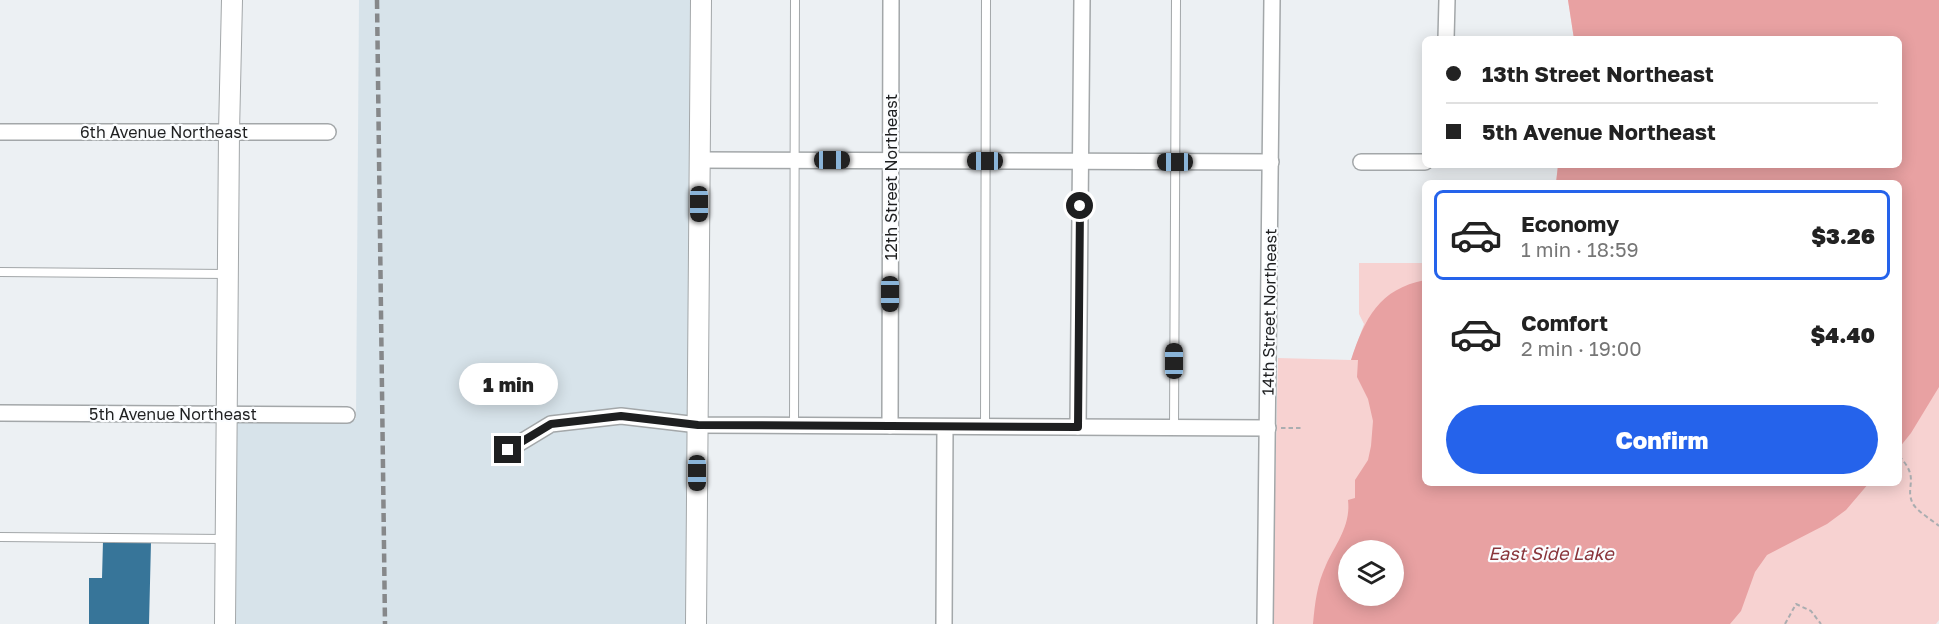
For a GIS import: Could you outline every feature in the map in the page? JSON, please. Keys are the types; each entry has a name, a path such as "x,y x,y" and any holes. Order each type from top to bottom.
{"street":[{"path":"225,624 232,0"},
{"path":"696,624 701,0"},
{"name":"12th Street Northeast","path":"890,426 891,0"},
{"path":"1078,427 1082,0"},
{"name":"14th Street Northeast","path":"1265,624 1272,0"},
{"path":"1446,36 1447,0"},
{"name":"6th Avenue Northeast","path":"0,132 328,132"},
{"path":"699,160 1271,162"},
{"path":"1361,162 1422,162"},
{"name":"5th Avenue Northeast","path":"0,413 347,415"},
{"path":"508,450 551,424 621,416 698,425 1268,428"},
{"path":"944,624 945,427"}],"lane":[{"path":"794,426 795,0"},
{"path":"985,427 986,0"},
{"path":"1174,428 1176,0"},
{"path":"0,272 229,274"},
{"path":"0,537 226,539"}],"path":[{"path":"1268,428 1302,428"},
{"path":"1902,460 1911,473 1911,493 1914,506 1939,526"},
{"path":"1785,624 1796,604 1812,611 1821,624"}],"shaded area":[{"path":"359,0 690,0 686,624 232,624 233,419 356,419"},
{"path":"1568,0 1939,0 1939,620 1936,624 1272,624 1278,358 1351,360 1364,324 1359,314 1359,263 1422,263 1422,486 1902,486 1902,180 1556,180 1558,168 1902,168 1902,36 1574,36"}],"water":[{"path":"1568,0 1939,0 1939,387 1902,444 1902,180 1556,180 1558,168 1902,168 1902,36 1574,36"},
{"name":"East Side Lake","path":"1422,281 1422,486 1866,486 1846,510 1827,524 1767,555 1755,572 1741,611 1730,624 1313,624 1320,579 1338,542 1338,606 1404,606 1404,540 1339,540 1347,518 1348,500 1355,498 1355,480 1368,460 1373,421 1368,399 1357,377 1358,360 1351,360 1368,319 1385,298 1396,290"}],"building":[{"path":"103,541 151,542 149,624 89,624 89,578 102,578"}],"railway":[{"path":"377,0 385,624"}],"route":[{"path":"508,450 551,424 621,416 698,425 1078,427 1080,206"}]}
